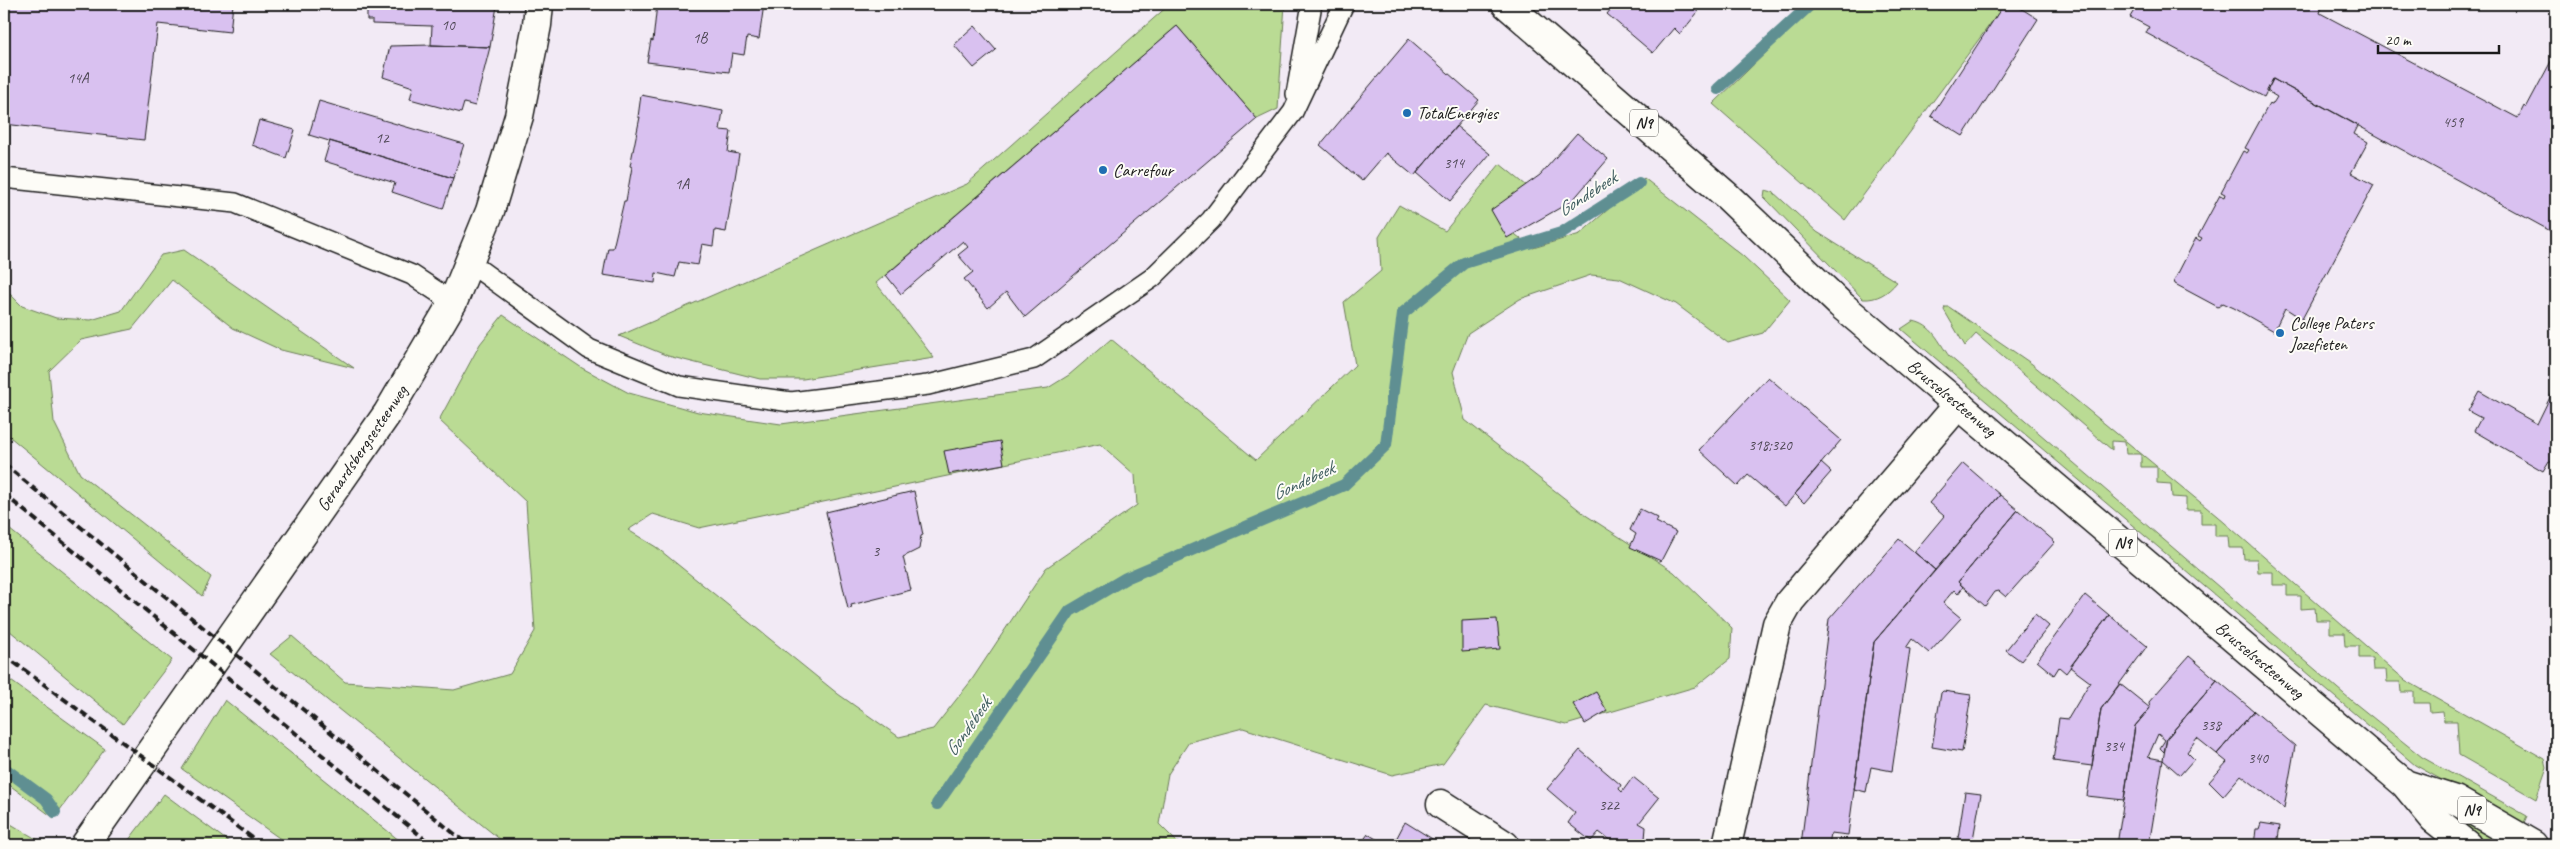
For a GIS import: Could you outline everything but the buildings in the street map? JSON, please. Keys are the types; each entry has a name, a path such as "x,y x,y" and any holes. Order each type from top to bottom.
{"main road":[{"name":"Geraardsbergsesteenweg","path":"85,845 387,414 453,302 490,211 518,116 537,25 539,4"},
{"name":"Brusselsesteenweg","path":"1506,4 1727,196 1840,304 2405,784 2434,819 2467,845"},
{"path":"1727,845 1777,624 1790,601 1959,404"},
{"name":"Brusselsesteenweg","path":"2405,784 2455,800 2533,845"},
{"path":"1441,804 1505,845"}],"lane":[{"path":"1293,112 1312,4"},
{"path":"470,263 589,349 680,386 791,402 928,385 1034,359 1152,278 1211,220 1293,112 1344,4"},
{"path":"4,178 235,202 412,275 453,302"}],"green space":[{"path":"1170,4 1285,4 1278,109 1257,119 1177,26 876,283 934,358 803,379 760,379 668,356 619,336 967,184"},
{"path":"1816,4 2005,4 1845,220 1713,104"},
{"path":"1500,164 1532,190 1503,225 1533,248 1580,234 1644,178 1743,256 1790,300 1763,333 1728,343 1676,304 1619,278 1591,275 1520,299 1468,333 1453,372 1465,420 1587,516 1674,572 1732,628 1730,659 1695,687 1566,725 1486,705 1443,764 1392,775 1243,728 1189,742 1168,774 1159,824 1180,845 507,845 270,654 292,636 345,682 454,690 510,674 535,631 526,502 439,420 480,344 503,315 582,368 629,393 698,412 781,424 1048,388 1069,375 1111,339 1256,460 1355,365 1344,302 1381,271 1379,237 1399,205 1445,231","holes":["1100,444 1135,475 1137,505 1046,568 971,681 933,729 899,737 838,694 656,547 628,530 653,514 699,528"]},
{"path":"1765,190 1773,192 1817,232 1897,282 1882,295 1863,299 1764,197"},
{"path":"184,250 354,368 281,350 233,328 172,280 132,329 81,340 49,371 54,422 80,474 211,577 202,596 4,432 4,288 22,306 56,318 91,320 121,311 161,255"},
{"path":"1945,307 1949,307 2032,364 2217,516 2405,680 2545,759 2547,767 2536,799 2459,755 2457,721 2444,721 2443,711 2430,712 2429,703 2414,703 2414,692 2401,692 2400,682 2387,682 2386,670 2373,670 2372,658 2359,658 2359,646 2345,646 2344,633 2330,633 2330,620 2316,620 2315,608 2301,609 2301,596 2287,596 2287,585 2273,585 2273,572 2258,572 2257,559 2244,559 2243,548 2229,548 2228,536 2215,536 2215,524 2201,524 2201,510 2186,510 2186,498 2172,497 2171,484 2157,483 2157,467 2141,467 2141,454 2126,454 2125,442 2112,441 2112,450 1976,334 1965,346 1944,310"},
{"path":"1913,321 1926,326 1938,339 1949,356 2351,700 2422,757 2527,816 2523,825 2415,765 1901,329"},
{"path":"4,525 172,660 123,724 4,626"},
{"path":"4,676 105,749 54,818 4,781"},
{"path":"225,700 405,845 289,845 182,769"},
{"path":"164,794 233,845 125,845"},
{"path":"2451,814 2504,845 2484,845 2451,818"},
{"path":"4,820 43,843 4,845"}],"waterway":[{"name":"Gondebeek","path":"1718,89 1811,4"},
{"name":"Gondebeek","path":"937,804 1070,611 1126,578 1344,485 1386,445 1403,313 1464,263 1561,233 1639,183"},
{"path":"4,768 46,799 55,812"}],"railway":[{"path":"4,464 468,845"},
{"path":"4,494 432,845"},
{"path":"4,655 262,845"}],"place":[{"name":"TotalEnergies","path":"1407,113"},
{"name":"Carrefour","path":"1103,170"},
{"name":"College Paters Jozefieten","path":"2280,333"}]}
